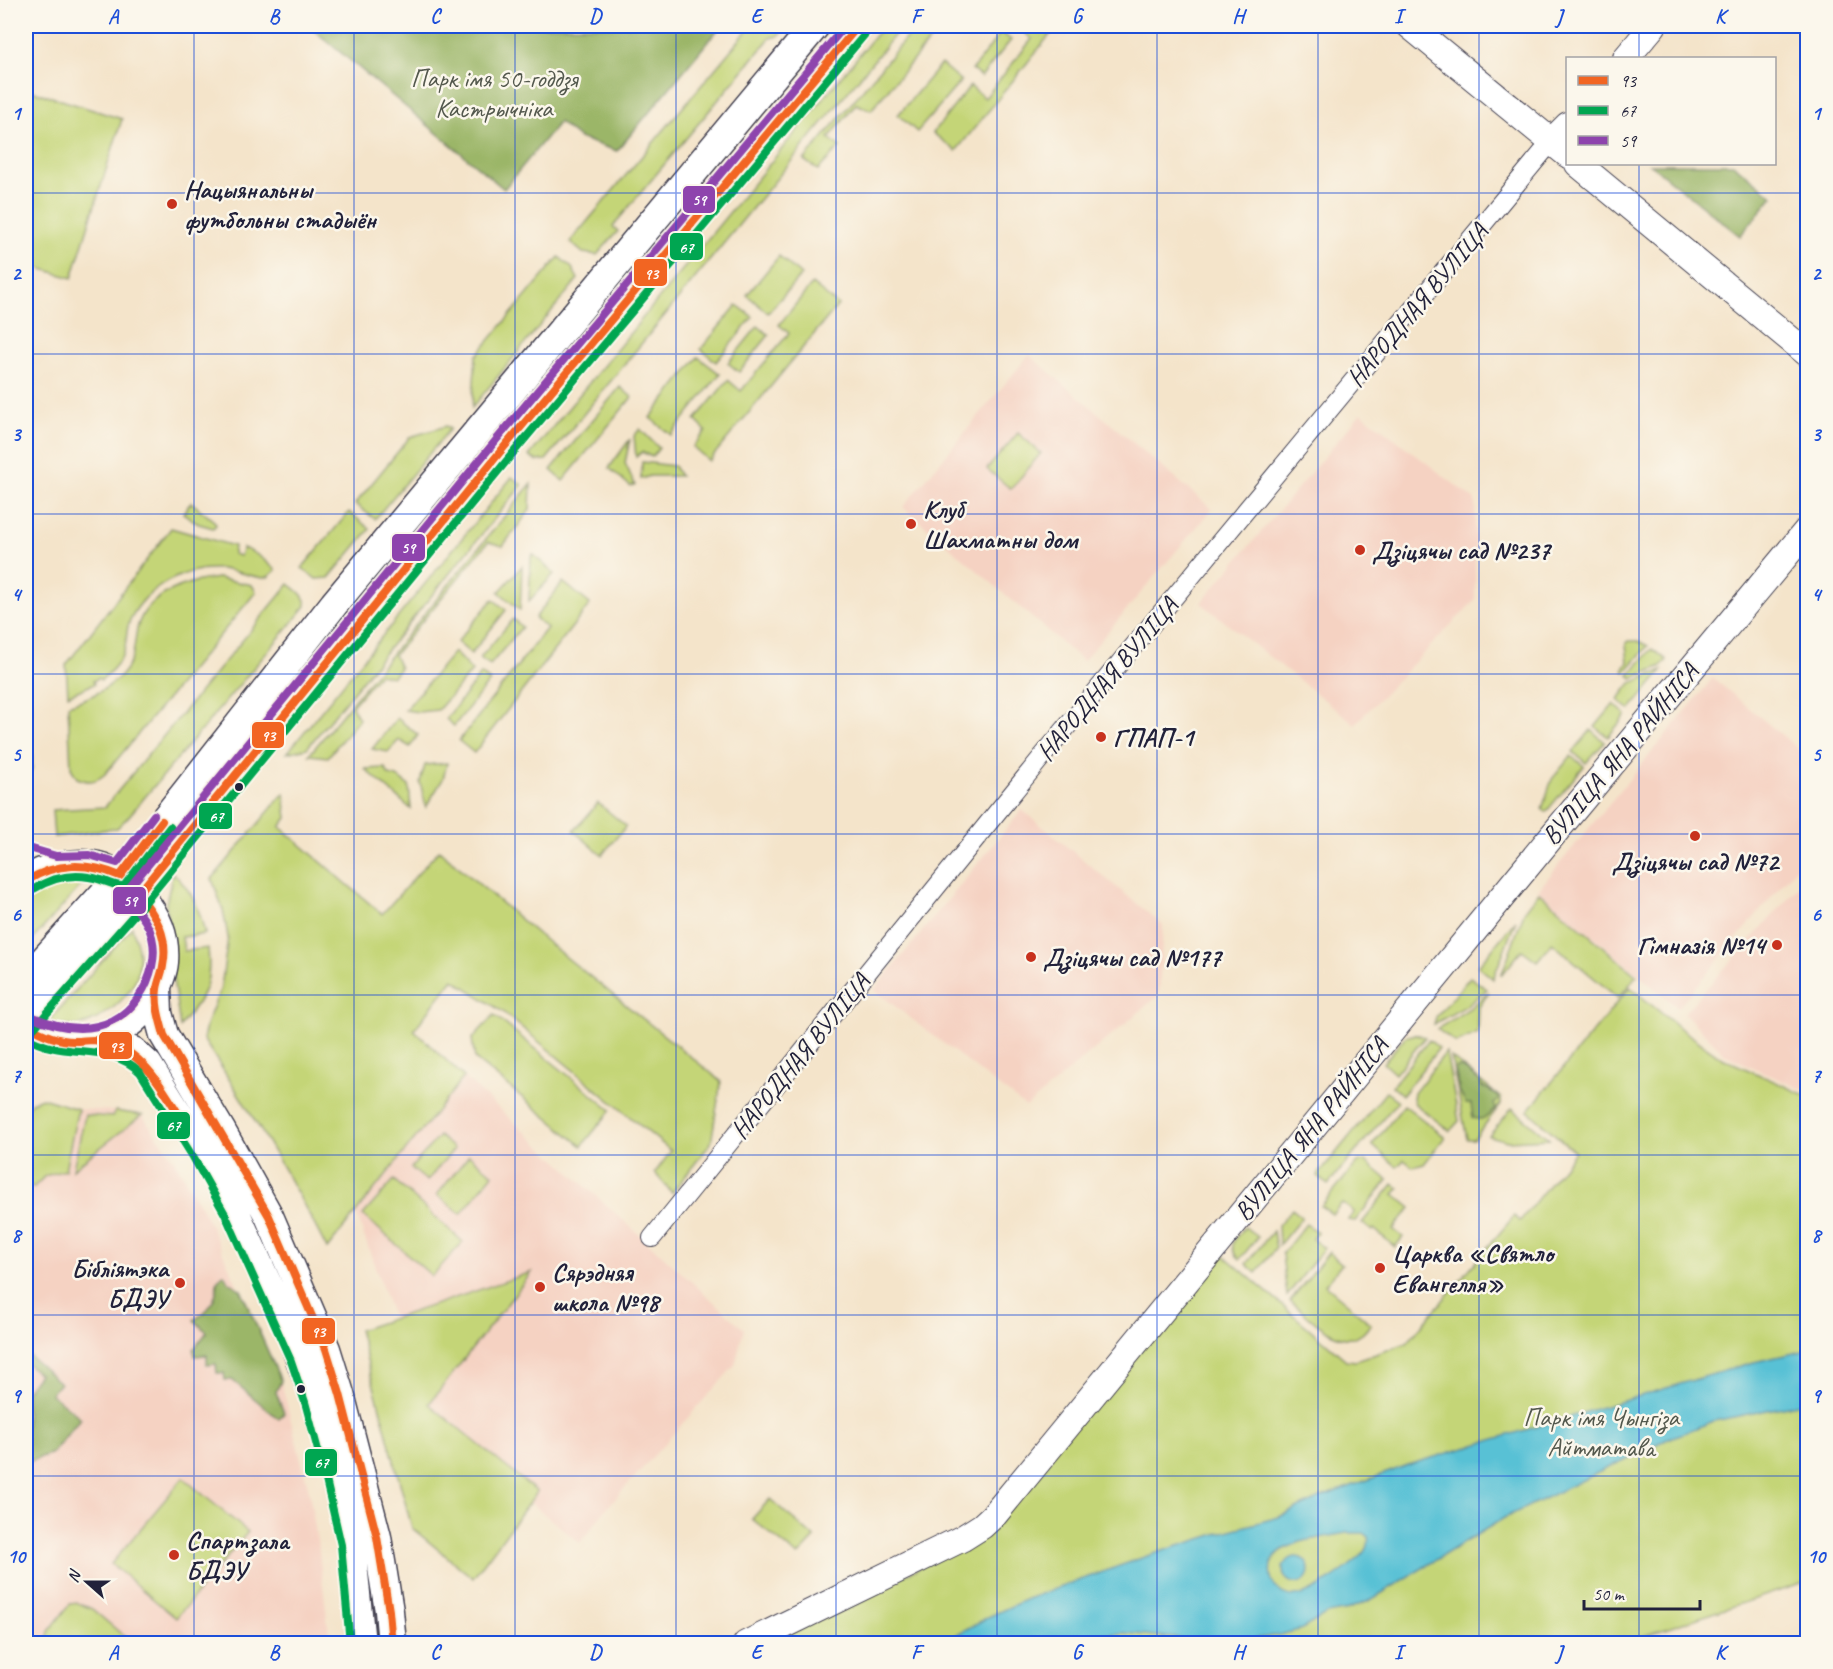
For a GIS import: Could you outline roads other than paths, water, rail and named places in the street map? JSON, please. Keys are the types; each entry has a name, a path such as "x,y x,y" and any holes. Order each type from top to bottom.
{"main road":[{"path":"26,880 55,867 88,865 105,869 129,885 155,914 164,938 164,964 157,988 146,1007 131,1022 112,1033 92,1040 74,1041 56,1039 39,1033 26,1023 129,885 334,604 815,26"},
{"path":"26,980 129,885 505,446 858,26"},
{"path":"26,858 55,867"},
{"path":"157,988 158,1013 164,1035 269,1216 326,1349 377,1537 392,1644"},
{"path":"92,1040 133,1051 148,1065 234,1209 294,1343 315,1399 351,1543 361,1644"}],"street":[{"path":"1410,26 1562,141"},
{"path":"1627,57 1653,26"},
{"name":"НАРОДНАЯ ВУЛІЦА","path":"652,1238 1035,765 1562,141"},
{"path":"1579,165 1808,354"},
{"name":"ВУЛІЦА ЯНА РАЙНІСА","path":"746,1644 963,1538 995,1514 1552,836 1808,529"}],"water":[{"path":"1807,1350 1807,1402 1714,1421 1670,1438 1504,1518 1369,1601 1343,1611 1327,1614 1302,1629 1280,1635 1224,1643 1125,1633 1093,1635 1058,1643 941,1643 1027,1599 1150,1555 1279,1517 1324,1496 1411,1464 1754,1362","holes":["1347,1533 1363,1533 1368,1537 1368,1546 1363,1554 1327,1582 1302,1595 1292,1596 1276,1588 1270,1572 1276,1556 1284,1549 1314,1539"]},
{"path":"1296,1557 1305,1561 1309,1570 1305,1579 1296,1583 1287,1579 1283,1570 1287,1561"}],"place":[{"name":"Нацыянальны футбольны стадыён","path":"172,204"},
{"name":"Клуб Шахматны дом","path":"911,524"},
{"name":"Дзіцячы сад №237","path":"1360,550"},
{"name":"ГПАП-1","path":"1101,737"},
{"name":"Дзіцячы сад №72","path":"1695,836"},
{"name":"Гімназія №14","path":"1777,945"},
{"name":"Дзіцячы сад №177","path":"1031,957"},
{"name":"Царква «Святло Евангелля»","path":"1380,1268"},
{"name":"Бібліятэка БДЭУ","path":"180,1283"},
{"name":"Сярэдняя школа №98","path":"540,1287"},
{"name":"Спартзала БДЭУ","path":"174,1555"}],"park label":[{"name":"Парк імя 50-годдзя Кастрычніка","path":"494,93"},
{"name":"Парк імя Чынгіза Айтматава","path":"1601,1432"}]}
